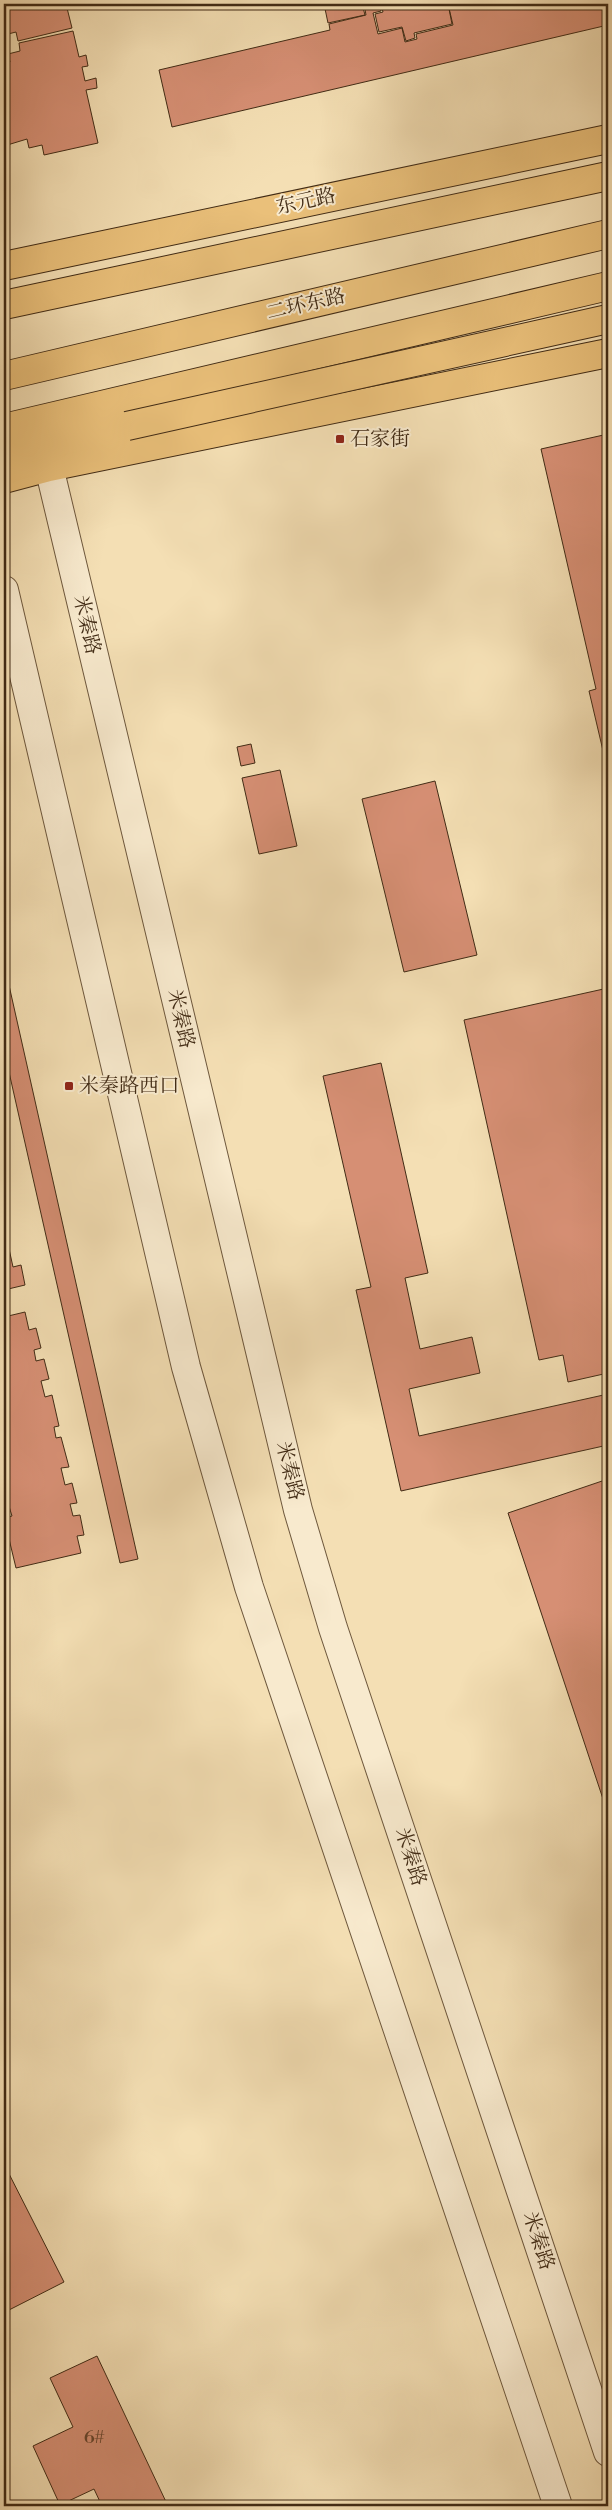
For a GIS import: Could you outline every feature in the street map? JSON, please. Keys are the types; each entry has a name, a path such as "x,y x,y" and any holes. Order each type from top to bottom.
{"main road":[{"name":"东元路","path":"4,266 608,139"},
{"path":"4,305 608,176"},
{"name":"二环东路","path":"4,376 608,234"},
{"path":"4,428 608,286"},
{"path":"4,454 608,318"},
{"path":"4,479 49,467 608,352"}],"street":[{"name":"米秦路","path":"49,467 298,1510 333,1628 608,2452"},
{"path":"4,590 186,1367 219,1484 249,1587 558,2506"}],"building":[{"path":"4,4 66,4 72,28 18,41 16,32 4,35"},
{"path":"324,4 362,4 365,15 328,23"},
{"path":"364,4 380,4 381,11 373,13 378,34 402,28 405,42 417,39 416,34 453,25 448,4 608,4 608,25 172,127 159,70 330,30 329,24 366,15"},
{"path":"381,4 448,4 452,24 414,33 415,38 406,41 402,27 379,32 375,14 383,12"},
{"path":"73,31 79,57 86,55 88,66 82,67 85,81 96,78 97,88 86,90 98,143 44,155 42,145 29,148 27,139 4,146 4,63 10,62 8,54 20,51 19,43"},
{"path":"608,434 608,772 589,691 596,689 541,449"},
{"path":"251,744 255,763 241,766 237,747"},
{"path":"280,770 297,846 259,854 242,778"},
{"path":"435,781 477,955 404,972 362,799"},
{"path":"4,963 138,1559 120,1563 4,1050"},
{"path":"608,988 608,1373 568,1382 563,1355 539,1360 464,1020"},
{"path":"381,1063 428,1273 405,1278 420,1349 472,1337 480,1373 409,1389 419,1436 608,1394 608,1445 401,1491 356,1290 371,1287 323,1076"},
{"path":"4,1226 13,1267 21,1265 25,1285 4,1290"},
{"path":"25,1312 29,1330 36,1328 41,1348 34,1350 36,1361 44,1359 49,1379 41,1381 45,1397 52,1395 59,1426 54,1427 56,1438 61,1437 69,1467 61,1468 65,1485 72,1483 77,1503 70,1504 73,1516 80,1515 84,1535 77,1536 81,1553 16,1568 4,1518 12,1516 7,1500 4,1500 4,1317"},
{"path":"608,1479 608,1814 508,1513"},
{"path":"4,2164 64,2282 7,2311 4,2306"},
{"path":"97,2356 168,2506 102,2506 94,2489 60,2505 33,2446 73,2427 50,2378"}],"place":[{"name":"石家街","path":"340,439"},
{"name":"米秦路西口","path":"69,1086"}]}
